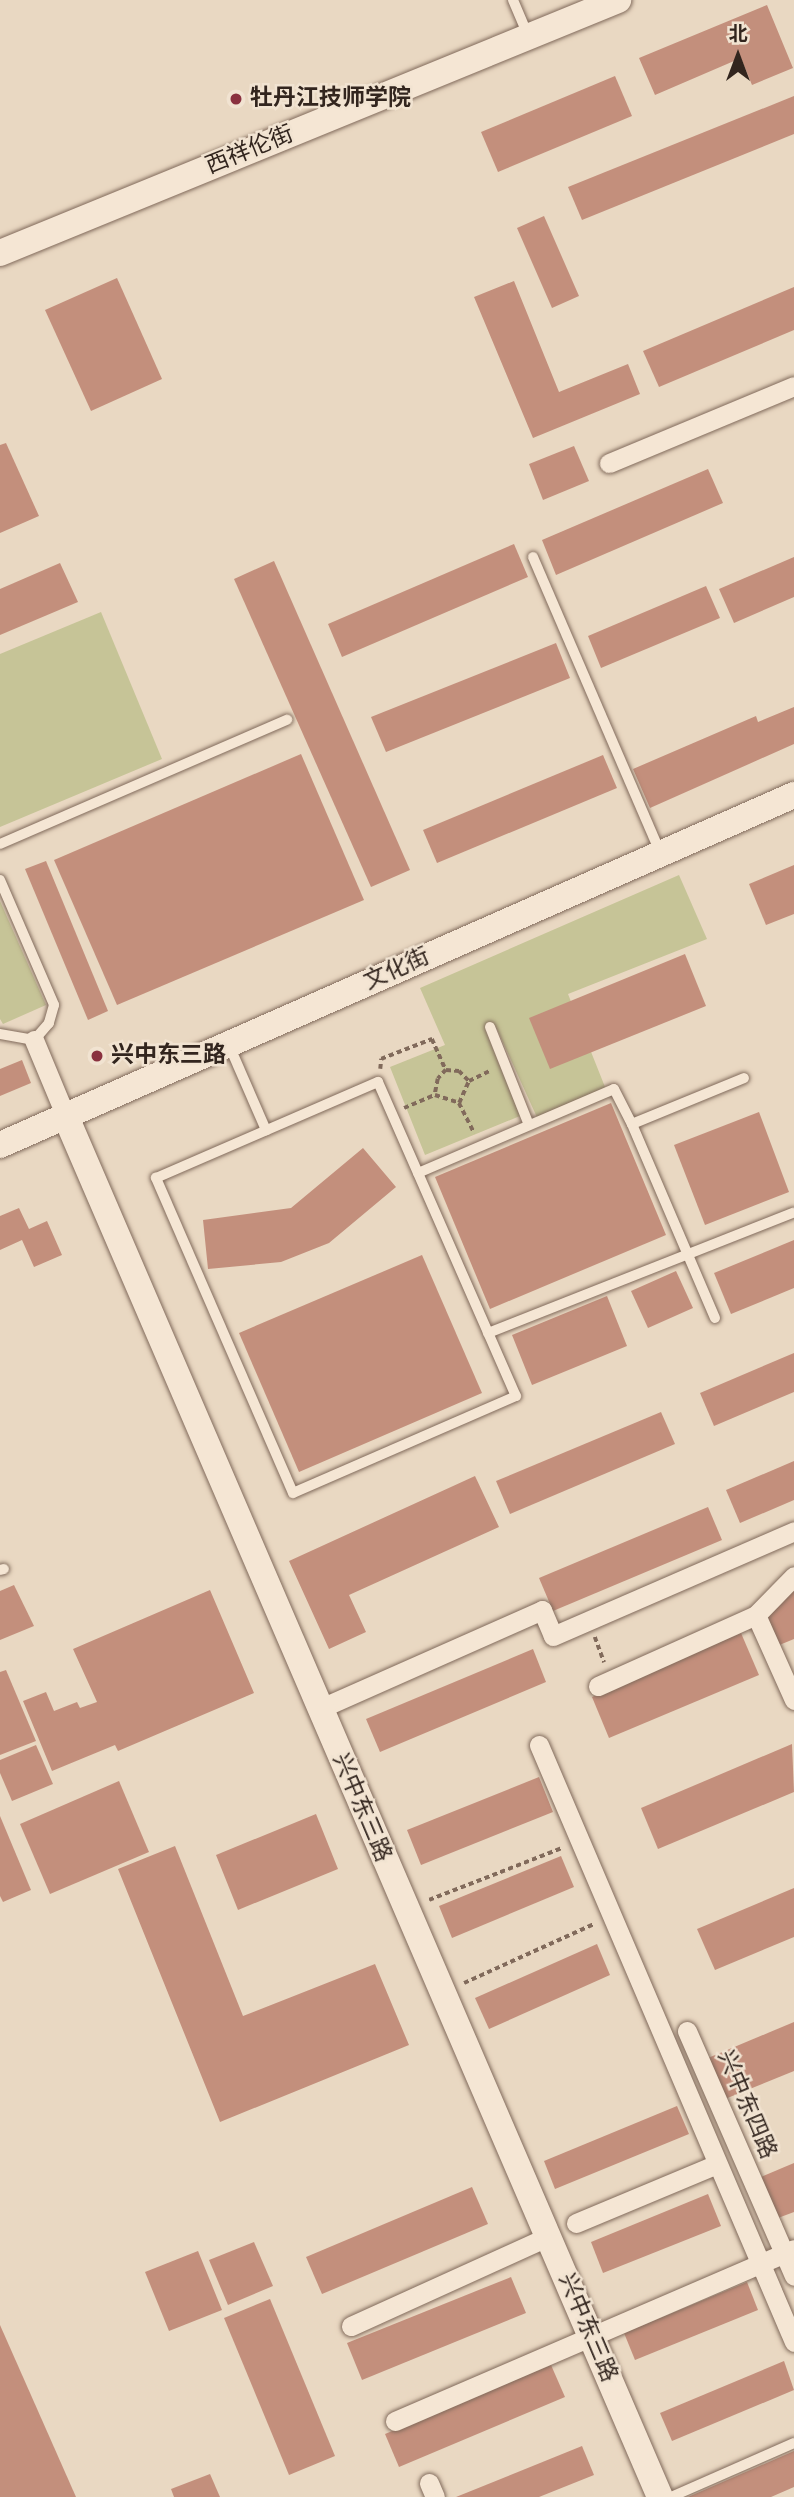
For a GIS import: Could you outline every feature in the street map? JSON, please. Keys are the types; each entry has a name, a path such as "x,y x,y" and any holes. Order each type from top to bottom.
{"street":[{"name":"西祥伦街","path":"0,253 618,0"},
{"path":"609,463 794,386"},
{"name":"文化街","path":"0,1145 794,795"},
{"path":"34,1040 66,1117"},
{"name":"兴中东三路","path":"66,1117 660,2497"},
{"path":"319,1709 542,1610 553,1636 794,1531"},
{"path":"605,1683 756,1615 794,1576"},
{"path":"756,1615 794,1700"},
{"path":"539,1745 794,2342"},
{"name":"兴中东四路","path":"687,2031 789,2250 794,2273"},
{"path":"576,2223 717,2164"},
{"path":"351,2326 547,2237"},
{"path":"395,2421 789,2250"}],"lane":[{"path":"513,0 528,37"},
{"path":"533,557 661,854"},
{"path":"0,844 287,720"},
{"path":"0,880 54,1004 49,1023 34,1040 0,1034"},
{"path":"490,1027 530,1125"},
{"path":"229,1045 266,1130"},
{"path":"632,1124 744,1078"},
{"path":"378,1082 516,1396 293,1493 156,1178 266,1130 378,1082"},
{"path":"418,1173 614,1088 716,1318"},
{"path":"488,1333 793,1213"},
{"path":"671,2497 794,2443"}],"path":[{"path":"378,1082 382,1059 432,1039 446,1070"},
{"path":"460,1103 469,1081 505,1065"},
{"path":"446,1070 460,1071 469,1081"},
{"path":"435,1095 438,1079 446,1070"},
{"path":"392,1113 435,1095 460,1103 481,1146"},
{"path":"589,1621 605,1683"},
{"path":"405,1909 580,1840"},
{"path":"442,1993 612,1916"}],"shaded area":[{"path":"101,612 162,759 0,827 0,654"},
{"path":"679,875 707,939 568,994 609,1097 540,1124 495,1025 485,1029 520,1116 425,1155 390,1067 445,1045 420,988"},
{"path":"0,901 46,1005 3,1024 0,1019"}],"building":[{"path":"767,5 793,68 752,85 741,58 655,95 639,58"},
{"path":"615,76 632,116 498,172 481,132"},
{"path":"794,96 794,134 582,220 568,187"},
{"path":"544,216 579,296 552,308 517,228"},
{"path":"117,278 162,379 91,411 45,310"},
{"path":"514,281 559,392 628,364 640,394 533,438 474,297"},
{"path":"794,287 794,330 659,387 643,351"},
{"path":"6,443 39,516 0,533 0,445"},
{"path":"574,446 589,481 543,500 529,464"},
{"path":"708,469 723,503 556,575 542,540"},
{"path":"514,544 528,577 342,657 328,624"},
{"path":"794,557 794,597 734,623 719,589"},
{"path":"274,561 410,870 371,887 234,579"},
{"path":"60,563 78,602 0,635 0,589"},
{"path":"706,586 720,618 601,668 588,636"},
{"path":"556,643 570,678 386,752 371,717"},
{"path":"794,707 794,744 650,808 633,769 756,716 758,722"},
{"path":"301,754 364,900 117,1005 54,860"},
{"path":"603,755 617,788 437,863 423,830"},
{"path":"46,861 108,1011 88,1020 25,869"},
{"path":"794,865 794,914 766,925 749,884"},
{"path":"685,954 706,1006 550,1069 529,1018"},
{"path":"22,1060 31,1083 0,1096 0,1069"},
{"path":"611,1103 666,1235 490,1309 435,1177"},
{"path":"759,1112 789,1192 705,1225 674,1145"},
{"path":"363,1148 396,1187 329,1243 281,1262 208,1269 203,1220 291,1208"},
{"path":"19,1208 29,1229 47,1221 62,1255 34,1267 22,1240 0,1250 0,1216"},
{"path":"794,1240 794,1288 731,1314 714,1273"},
{"path":"422,1255 482,1393 299,1472 239,1333"},
{"path":"676,1271 693,1308 648,1328 631,1291"},
{"path":"607,1296 627,1346 532,1385 512,1335"},
{"path":"794,1353 794,1392 714,1426 700,1393"},
{"path":"661,1412 675,1444 510,1514 496,1481"},
{"path":"794,1461 794,1500 740,1523 726,1490"},
{"path":"475,1476 499,1527 349,1595 366,1632 329,1649 289,1561"},
{"path":"708,1507 722,1540 553,1611 539,1578"},
{"path":"14,1585 34,1626 0,1640 0,1591"},
{"path":"210,1590 254,1693 118,1751 115,1745 52,1771 23,1701 46,1692 54,1711 77,1702 80,1708 97,1702 73,1649"},
{"path":"794,1591 794,1639 772,1648 755,1607"},
{"path":"741,1633 759,1675 609,1738 592,1697"},
{"path":"533,1649 546,1682 380,1752 366,1719"},
{"path":"6,1670 36,1741 0,1755 0,1672"},
{"path":"792,1744 794,1792 658,1849 641,1808"},
{"path":"36,1745 53,1784 12,1801 0,1773 0,1760"},
{"path":"539,1777 553,1812 421,1865 407,1830"},
{"path":"119,1781 149,1852 50,1894 20,1824"},
{"path":"316,1814 338,1869 238,1910 216,1855"},
{"path":"0,1816 31,1890 3,1902 0,1896"},
{"path":"175,1846 243,2016 375,1964 409,2045 220,2122 118,1869"},
{"path":"561,1856 574,1887 452,1938 439,1906"},
{"path":"794,1888 794,1937 715,1970 697,1929"},
{"path":"597,1944 610,1975 489,2029 475,1998"},
{"path":"794,2022 794,2071 725,2099 708,2058"},
{"path":"677,2106 689,2134 555,2189 544,2161"},
{"path":"794,2163 794,2212 778,2218 761,2177"},
{"path":"472,2187 488,2224 322,2294 306,2257"},
{"path":"708,2194 721,2226 603,2273 591,2242"},
{"path":"254,2242 273,2286 228,2305 209,2260"},
{"path":"198,2251 222,2310 169,2331 145,2272"},
{"path":"511,2277 526,2313 362,2380 347,2343"},
{"path":"747,2282 758,2310 635,2360 624,2333"},
{"path":"270,2299 335,2456 289,2475 224,2318"},
{"path":"0,2325 76,2497 0,2497"},
{"path":"784,2361 794,2390 672,2441 660,2413"},
{"path":"551,2365 565,2397 399,2467 385,2434"},
{"path":"582,2446 594,2475 539,2497 456,2497"},
{"path":"794,2451 794,2487 771,2497 688,2497"},
{"path":"210,2474 220,2497 174,2497 171,2489"}],"place":[{"name":"牡丹江技师学院","path":"236,99"},
{"name":"兴中东三路","path":"97,1056"}]}
